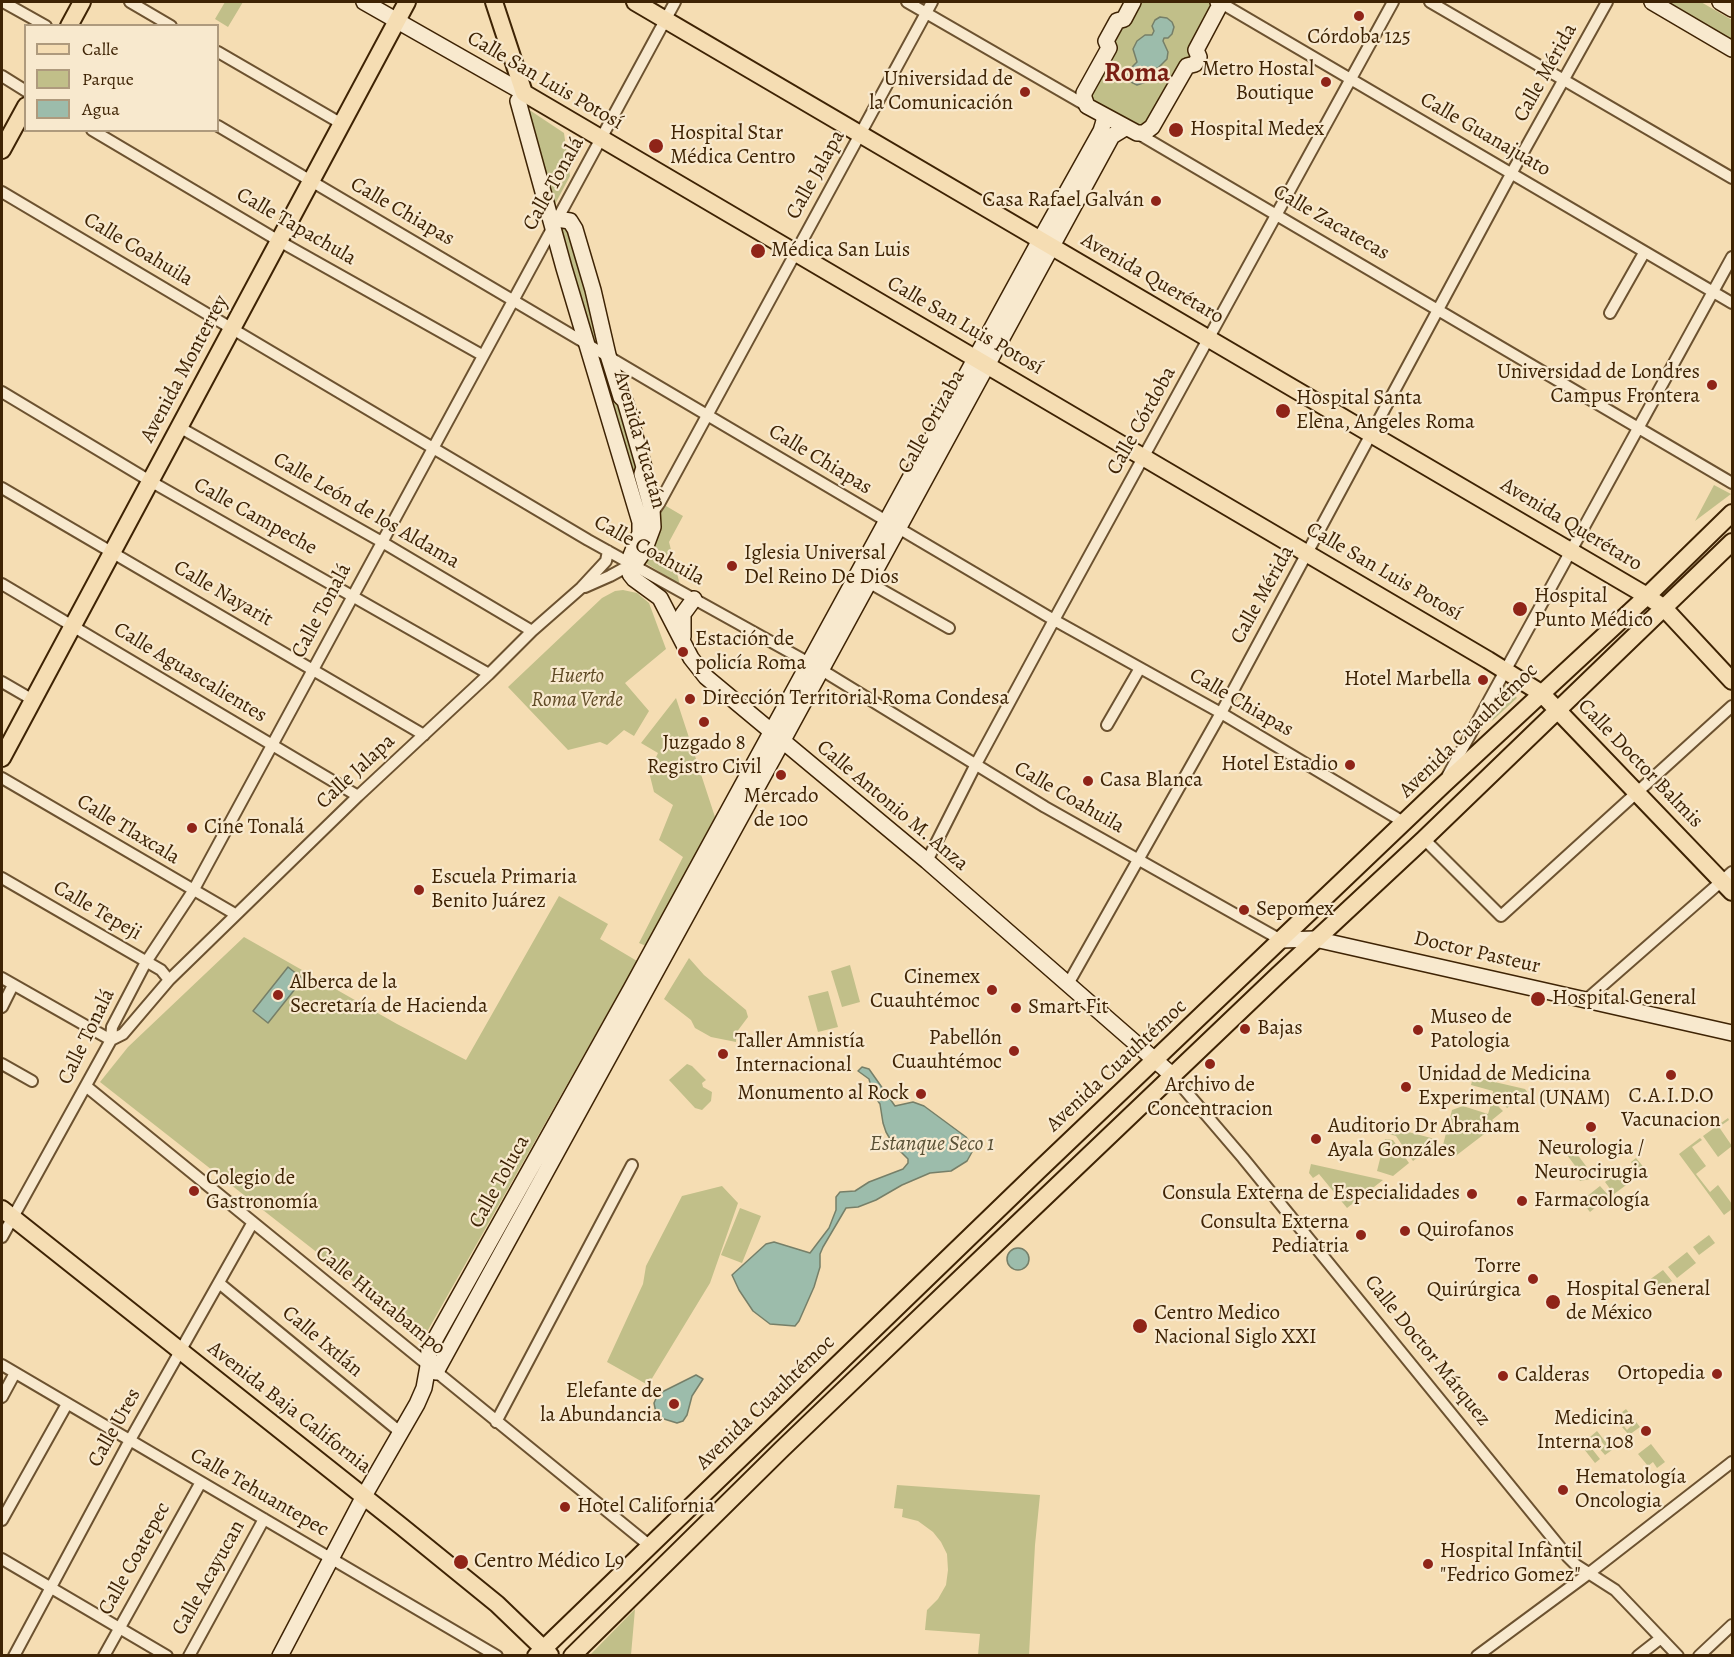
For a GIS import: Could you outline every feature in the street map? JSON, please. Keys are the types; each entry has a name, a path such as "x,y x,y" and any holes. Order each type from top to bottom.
{"main road":[{"path":"70,24 82,2"},
{"name":"Avenida Monterrey","path":"2,758 406,2"},
{"name":"Avenida Yucatán","path":"494,2 524,93"},
{"name":"Avenida Querétaro","path":"635,2 1647,596 1664,608 1732,681"},
{"name":"Calle San Luis Potosí","path":"524,93 1541,693"},
{"path":"2,150 24,110"},
{"name":"Avenida Cuauhtémoc","path":"543,1653 650,1546 1038,1171 1732,513"},
{"name":"Avenida Cuauhtémoc","path":"572,1656 782,1449 1316,939 1424,839 1732,542"},
{"name":"Calle Doctor Balmis","path":"1541,693 1729,882"},
{"name":"Avenida Baja California","path":"7,1213 497,1604 543,1653"}],"street":[{"path":"3,2 42,24"},
{"path":"130,2 168,24"},
{"name":"Calle San Luis Potosí","path":"364,2 524,93"},
{"name":"Calle Tonalá","path":"2,1236 7,1213 87,1087 111,1040 112,1027 146,962 193,891 432,446 675,2"},
{"name":"Calle Zacatecas","path":"907,2 1732,483"},
{"name":"Calle Jalapa","path":"645,513 660,502 932,2"},
{"path":"1087,106 1084,93 1109,48 1106,41 1117,21 1124,19 1133,2"},
{"name":"Calle Guanajuato","path":"1219,2 1732,303"},
{"name":"Calle Orizaba","path":"777,738 1046,244 1112,136 1131,131 1144,133 1152,127 1187,66 1195,64 1199,57 1196,50 1219,2"},
{"name":"Calle Córdoba","path":"927,861 975,766 1054,620 1393,2"},
{"path":"1430,2 1732,178"},
{"name":"Calle Mérida","path":"1068,984 1221,713 1511,174 1607,2"},
{"path":"1652,2 1732,49"},
{"path":"1720,2 1732,9"},
{"path":"219,53 342,124"},
{"path":"2,76 24,90"},
{"name":"Avenida Yucatán","path":"524,93 518,101 555,222 588,344 645,513"},
{"name":"Calle Orizaba","path":"1046,244 1101,132 1103,115"},
{"name":"Calle Chiapas","path":"219,127 1054,620 1221,713 1405,823"},
{"name":"Calle Tapachula","path":"95,132 279,241 482,355"},
{"name":"Calle Coahuila","path":"2,192 608,551 815,666 975,766 1281,940"},
{"name":"Avenida Yucatán","path":"555,222 570,221 575,229 593,290 608,355 621,398 625,402 644,467 642,474 645,513 630,558 632,564"},
{"path":"1610,313 1644,253"},
{"path":"1443,785 1732,257"},
{"name":"Calle Campeche","path":"2,392 150,481 489,674"},
{"name":"Calle León de los Aldama","path":"179,427 382,542 532,631"},
{"name":"Calle Nayarit","path":"2,488 424,735"},
{"name":"Calle Orizaba","path":"815,666 868,582 893,525"},
{"name":"Calle Jalapa","path":"111,1040 123,1034 169,980 358,796 532,631 581,588 606,561 608,551"},
{"name":"Calle Jalapa","path":"581,588 632,564"},
{"name":"Calle Antonio M. Anza","path":"632,564 630,574 660,598 691,658 706,677 927,861 1155,1061"},
{"path":"868,582 950,628"},
{"name":"Calle Aguascalientes","path":"2,584 358,796"},
{"path":"684,643 683,614 694,599"},
{"path":"1107,725 1140,668"},
{"path":"2,682 33,700"},
{"path":"1424,839 1502,916 1732,706"},
{"name":"Calle Toluca","path":"280,1656 364,1496 417,1404 432,1369 429,1350 616,1029 777,738"},
{"name":"Calle Tlaxcala","path":"2,778 236,914"},
{"name":"Calle Tepeji","path":"2,878 161,970 169,980"},
{"path":"1586,1000 1729,882"},
{"name":"Doctor Pasteur","path":"1281,940 1316,939 1732,1033"},
{"path":"2,978 111,1040"},
{"path":"2,1007 13,985"},
{"name":"Calle Doctor Márquez","path":"1155,1061 1172,1076 1243,1158 1568,1557 1588,1574 1615,1590 1678,1656"},
{"path":"2,1064 32,1081"},
{"name":"Calle Huatabampo","path":"87,1087 650,1546"},
{"path":"496,1422 632,1165"},
{"name":"Calle Ures","path":"14,1656 130,1440 253,1222"},
{"name":"Calle Ixtlán","path":"219,1283 399,1432"},
{"name":"Calle Tehuantepec","path":"2,1365 497,1656"},
{"path":"2,1396 15,1373"},
{"path":"2,1520 68,1404"},
{"path":"1477,1656 1588,1574 1732,1462"},
{"name":"Calle Coatepec","path":"104,1656 118,1627 201,1482"},
{"name":"Calle Acayucan","path":"189,1656 264,1519"},
{"path":"2,1559 167,1656"},
{"path":"1699,1656 1732,1625"},
{"path":"1638,1656 1661,1638"}],"green space":[{"path":"225,2 243,2 228,27 215,19"},
{"path":"1133,2 1218,2 1196,50 1148,131 1087,106 1109,48"},
{"path":"1666,2 1701,2 1732,20 1732,40"},
{"path":"525,107 564,133 570,176 553,208"},
{"path":"570,223 603,349 592,342 558,224"},
{"path":"596,352 606,357 648,499 644,510"},
{"path":"1714,485 1731,494 1695,521"},
{"path":"666,506 683,516 669,542 680,585 644,562 652,545 661,512"},
{"name":"Huerto Roma Verde","path":"615,591 637,593 649,603 666,649 625,683 649,711 634,736 624,730 607,745 600,742 568,750 508,687 602,598"},
{"path":"1505,685 1517,698 1492,721"},
{"path":"676,698 715,817 646,946 639,943 683,857 659,840 673,805 654,792 649,772 658,753 641,743"},
{"path":"559,896 608,924 600,939 637,961 424,1337 404,1325 347,1276 100,1082 128,1047 244,937 397,1024 466,1060"},
{"path":"689,958 704,975 746,1010 748,1017 736,1033 736,1042 711,1037 695,1028 691,1020 664,999"},
{"path":"850,965 860,1002 842,1007 831,971"},
{"path":"828,991 838,1027 818,1032 808,996"},
{"path":"687,1064 706,1080 702,1083 703,1087 712,1092 711,1101 702,1110 695,1108 669,1080"},
{"path":"1473,1077 1525,1089 1528,1093 1507,1108 1501,1101 1492,1099 1493,1091 1471,1085"},
{"path":"1491,1104 1503,1111 1492,1120 1496,1125 1453,1158 1443,1145 1452,1110 1463,1106 1488,1114"},
{"path":"1728,1118 1729,1120 1719,1127 1732,1146 1718,1157 1703,1136"},
{"path":"1370,1122 1435,1139 1433,1146 1413,1161 1396,1136 1369,1128"},
{"path":"1700,1138 1702,1140 1692,1147 1706,1166 1696,1174 1710,1192 1718,1185 1732,1204 1732,1209 1724,1215 1679,1154"},
{"path":"1385,1139 1393,1140 1409,1163 1393,1176 1377,1171"},
{"path":"1571,1146 1595,1178 1580,1181 1578,1178 1582,1175 1564,1151"},
{"path":"1636,1158 1646,1170 1636,1177 1630,1170 1634,1166 1631,1162"},
{"path":"1311,1164 1383,1180 1347,1208 1319,1174 1313,1178 1309,1173"},
{"path":"1620,1170 1623,1175 1627,1172 1633,1180 1614,1194 1605,1182"},
{"path":"722,1186 738,1203 710,1283 648,1385 607,1362 643,1284 646,1266 682,1196"},
{"path":"1600,1186 1609,1196 1590,1212 1581,1201"},
{"path":"740,1208 761,1216 742,1263 721,1255"},
{"path":"1709,1235 1715,1243 1699,1255 1693,1247"},
{"path":"1687,1252 1696,1263 1677,1278 1668,1267"},
{"path":"1663,1270 1672,1281 1654,1295 1645,1283"},
{"path":"1626,1409 1640,1427 1629,1435 1622,1427 1624,1426 1627,1430 1632,1425 1625,1416 1620,1420 1622,1423 1620,1424 1615,1418"},
{"path":"1597,1431 1612,1450 1605,1455 1597,1446 1601,1448 1605,1446 1598,1437 1594,1440 1596,1444 1590,1437"},
{"path":"1585,1440 1600,1459 1595,1463 1580,1444"},
{"path":"1651,1444 1665,1462 1657,1468 1653,1462 1648,1466 1638,1454"},
{"path":"897,1485 1040,1495 1029,1655 978,1655 980,1634 925,1630 927,1610 938,1599 946,1585 947,1554 933,1532 918,1521 902,1517 903,1509 894,1508"},
{"path":"635,1609 631,1655 590,1655"}],"water":[{"path":"1160,17 1167,18 1174,27 1172,34 1163,41 1168,52 1167,59 1158,68 1148,69 1145,73 1146,82 1137,85 1127,77 1127,72 1137,62 1133,49 1137,41 1145,35 1152,35 1154,31 1152,26"},
{"name":"Alberca de la Secretaría de Hacienda","path":"288,967 303,979 268,1023 253,1011"},
{"name":"Estanque Seco 1","path":"862,1067 869,1069 895,1106 913,1102 924,1106 966,1137 971,1144 972,1152 967,1161 951,1171 930,1173 876,1200 858,1207 846,1208 820,1254 820,1267 814,1287 799,1321 795,1326 770,1324 753,1311 732,1275 766,1244 774,1242 810,1253 829,1228 836,1210 836,1197 840,1192 855,1191 869,1182 903,1169 908,1163 908,1159 893,1144 886,1132 880,1104 873,1094 869,1079 858,1071"},
{"path":"1018,1248 1026,1251 1029,1259 1026,1267 1018,1270 1010,1267 1007,1259 1010,1251"},
{"path":"696,1375 703,1379 692,1396 683,1421 677,1423 664,1419 656,1413 654,1403 658,1394"}],"place":[{"name":"Córdoba 125","path":"1359,16"},
{"name":"Metro Hostal Boutique","path":"1326,82"},
{"name":"Universidad de la Comunicación","path":"1025,92"},
{"name":"Hospital Medex","path":"1176,130"},
{"name":"Hospital Star Médica Centro","path":"656,146"},
{"name":"Casa Rafael Galván","path":"1156,201"},
{"name":"Médica San Luis","path":"758,251"},
{"name":"Universidad de Londres Campus Frontera","path":"1712,385"},
{"name":"Hospital Santa Elena, Angeles Roma","path":"1283,411"},
{"name":"Iglesia Universal Del Reino De Dios","path":"732,566"},
{"name":"Hospital Punto Médico","path":"1520,609"},
{"name":"Estación de policía Roma","path":"683,652"},
{"name":"Hotel Marbella","path":"1483,680"},
{"name":"Dirección Territorial Roma Condesa","path":"690,699"},
{"name":"Juzgado 8 Registro Civil","path":"704,722"},
{"name":"Hotel Estadio","path":"1350,765"},
{"name":"Mercado de 100","path":"781,775"},
{"name":"Casa Blanca","path":"1088,781"},
{"name":"Cine Tonalá","path":"192,828"},
{"name":"Escuela Primaria Benito Juárez","path":"419,890"},
{"name":"Sepomex","path":"1244,910"},
{"name":"Cinemex Cuauhtémoc","path":"992,990"},
{"name":"Alberca de la Secretaría de Hacienda","path":"278,995"},
{"name":"Hospital General","path":"1538,999"},
{"name":"Smart Fit","path":"1016,1008"},
{"name":"Bajas","path":"1245,1029"},
{"name":"Museo de Patologia","path":"1418,1030"},
{"name":"Pabellón Cuauhtémoc","path":"1014,1051"},
{"name":"Taller Amnistía Internacional","path":"723,1054"},
{"name":"Archivo de Concentracion","path":"1210,1064"},
{"name":"C.A.I.D.O Vacunacion","path":"1671,1075"},
{"name":"Unidad de Medicina Experimental (UNAM)","path":"1406,1087"},
{"name":"Monumento al Rock","path":"921,1094"},
{"name":"Neurologia / Neurocirugia","path":"1591,1127"},
{"name":"Auditorio Dr Abraham Ayala Gonzáles","path":"1316,1139"},
{"name":"Colegio de Gastronomía","path":"194,1191"},
{"name":"Consula Externa de Especialidades","path":"1472,1194"},
{"name":"Farmacología","path":"1522,1201"},
{"name":"Quirofanos","path":"1405,1231"},
{"name":"Consulta Externa Pediatria","path":"1361,1235"},
{"name":"Torre Quirúrgica","path":"1533,1279"},
{"name":"Hospital General de México","path":"1553,1302"},
{"name":"Centro Medico Nacional Siglo XXI","path":"1140,1326"},
{"name":"Ortopedia","path":"1717,1374"},
{"name":"Calderas","path":"1503,1376"},
{"name":"Elefante de la Abundancia","path":"674,1404"},
{"name":"Medicina Interna 108","path":"1646,1431"},
{"name":"Hematología Oncologia","path":"1563,1490"},
{"name":"Hotel California","path":"565,1507"},
{"name":"Centro Médico L9","path":"461,1562"},
{"name":"Hospital Infantil \"Fedrico Gomez\"","path":"1428,1564"}],"district":[{"name":"Roma","path":"1137,74"}]}
